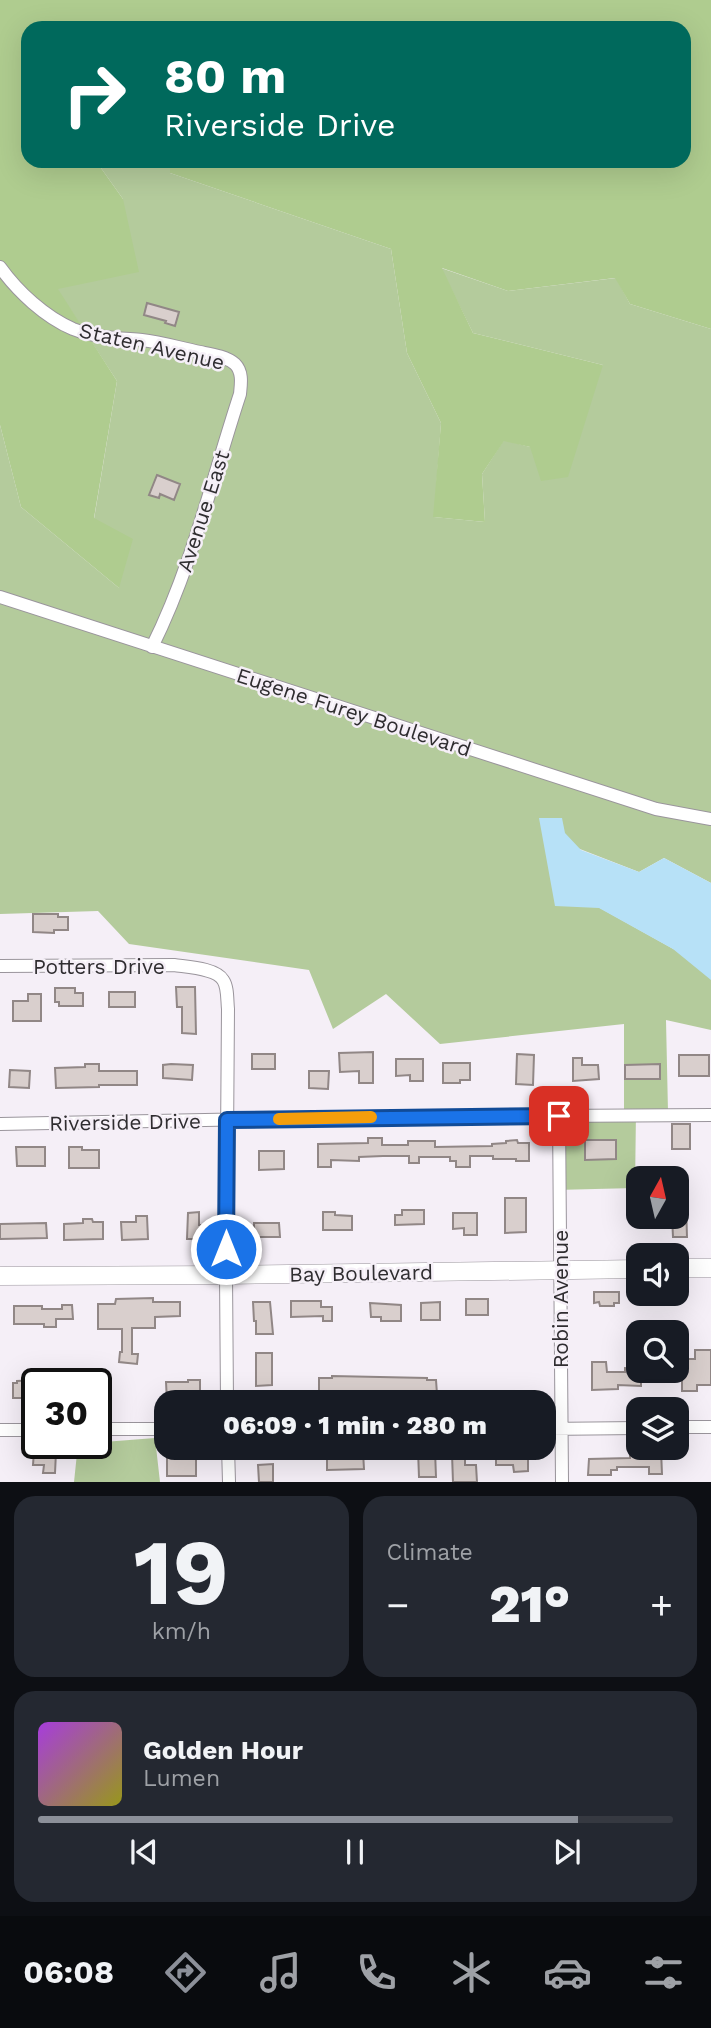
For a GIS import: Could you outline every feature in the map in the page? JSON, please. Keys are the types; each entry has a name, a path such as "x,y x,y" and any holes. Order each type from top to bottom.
{"street":[{"name":"Staten Avenue","path":"0,267 45,312 74,329 108,338 160,343 214,355 235,365 239,371"},
{"name":"Avenue East","path":"152,647 172,604 193,544 240,394 242,379 239,371"},
{"name":"Eugene Furey Boulevard","path":"0,597 656,809 711,819"},
{"name":"Potters Drive","path":"0,966 174,965 217,974 225,985 228,1009 227,1120"},
{"name":"Riverside Drive","path":"0,1124 711,1115"},
{"name":"Robin Avenue","path":"559,1116 562,1482"},
{"path":"227,1120 227,1390"},
{"path":"689,1268 711,1268"},
{"name":"Bay Boulevard","path":"0,1276 626,1269"},
{"path":"689,1427 711,1427"},
{"path":"556,1428 626,1428"},
{"path":"112,1429 154,1429"},
{"path":"0,1430 21,1430"},
{"path":"228,1460 229,1482"}],"green space":[{"path":"0,0 711,0 711,329 630,304 615,278 508,291 442,268 473,333 603,365 568,477 541,481 530,447 504,441 482,474 485,522 433,517 441,423 407,353 391,249 170,173 170,168 691,168 691,21 21,21 21,168 101,168 123,199 139,272 58,289 117,381 94,518 133,539 119,588 21,507 0,425"},
{"path":"101,168 170,168 170,173 391,249 407,353 441,423 434,517 485,522 482,474 504,440 530,447 603,365 473,333 441,268 508,291 616,278 630,304 711,329 711,883 664,858 639,872 567,844 540,818 600,908 711,970 711,1030 666,1020 668,1112 636,1111 635,1166 626,1166 626,1188 555,1190 558,1112 624,1112 624,1024 440,1044 386,994 333,1029 309,970 129,944 98,911 0,914 0,425 21,507 119,588 94,519 117,381 57,289 123,199"},
{"path":"154,1438 154,1460 158,1460 160,1482 74,1482 76,1459 112,1459 112,1441"}],"water":[{"path":"539,818 562,818 565,833 581,850 639,872 664,858 711,883 711,980 673,949 599,908 555,906"}],"building":[{"path":"147,303 179,312 175,326 144,315"},
{"path":"157,475 180,484 174,500 160,494 159,498 149,495"},
{"path":"33,914 58,914 58,917 68,917 68,930 54,930 54,933 33,932"},
{"path":"176,987 195,987 196,1034 182,1033 182,1007 177,1007"},
{"path":"55,988 75,988 75,993 83,993 83,1006 59,1006 59,1002 55,1002"},
{"path":"109,992 135,992 135,1007 109,1007"},
{"path":"28,994 41,994 41,1021 13,1021 13,1001 28,1001"},
{"path":"373,1052 373,1083 359,1083 359,1071 340,1072 339,1053"},
{"path":"252,1054 275,1054 275,1069 252,1069"},
{"path":"517,1054 534,1055 533,1085 516,1084"},
{"path":"679,1055 709,1055 709,1076 679,1076"},
{"path":"573,1058 582,1058 582,1065 598,1065 599,1079 573,1081"},
{"path":"396,1059 423,1059 423,1081 410,1081 410,1075 396,1076"},
{"path":"443,1063 470,1063 470,1080 443,1083"},
{"path":"85,1064 99,1064 99,1071 137,1071 137,1085 56,1088 55,1068 85,1067"},
{"path":"660,1064 660,1079 625,1079 625,1065"},
{"path":"163,1065 193,1065 192,1080 163,1078"},
{"path":"10,1070 30,1071 29,1088 9,1087"},
{"path":"309,1071 329,1071 328,1089 309,1088"},
{"path":"672,1124 690,1124 690,1149 672,1149"},
{"path":"368,1138 382,1138 382,1145 435,1141 435,1147 492,1146 517,1140 518,1143 529,1143 529,1161 470,1156 470,1167 456,1167 456,1161 450,1161 450,1157 419,1157 419,1163 409,1163 409,1156 383,1156 359,1157 359,1161 331,1160 331,1167 318,1167 318,1144 368,1143"},
{"path":"585,1140 616,1140 616,1159 585,1160"},
{"path":"16,1147 45,1147 45,1166 17,1166"},
{"path":"69,1147 99,1150 99,1168 69,1168"},
{"path":"259,1151 284,1151 284,1169 259,1170"},
{"path":"505,1198 526,1198 526,1232 505,1233"},
{"path":"402,1210 424,1210 424,1224 395,1225 395,1215 402,1215"},
{"path":"199,1212 203,1239 187,1239 188,1213"},
{"path":"323,1212 352,1216 352,1230 323,1230"},
{"path":"453,1213 477,1213 477,1235 464,1235 464,1228 453,1229"},
{"path":"136,1216 147,1216 148,1239 122,1240 121,1222 136,1222"},
{"path":"83,1219 103,1222 103,1239 64,1240 64,1224 83,1223"},
{"path":"46,1223 47,1238 0,1239 0,1224"},
{"path":"254,1223 279,1223 280,1237 254,1237"},
{"path":"673,1229 687,1229 687,1237 673,1237"},
{"path":"594,1292 619,1292 619,1303 614,1303 614,1306 600,1306 599,1302 594,1303"},
{"path":"153,1298 153,1302 180,1302 180,1316 155,1317 155,1328 132,1328 132,1354 138,1354 137,1364 119,1362 122,1329 98,1329 98,1304 115,1304 116,1299"},
{"path":"466,1299 488,1299 488,1315 466,1315"},
{"path":"291,1301 321,1301 321,1307 332,1307 332,1321 323,1321 323,1316 291,1317"},
{"path":"253,1302 270,1302 273,1334 256,1334"},
{"path":"440,1302 440,1320 421,1320 421,1303"},
{"path":"370,1303 401,1305 401,1321 381,1321 381,1317 371,1317"},
{"path":"62,1305 72,1305 73,1319 56,1319 56,1327 44,1327 44,1324 14,1324 14,1306 62,1309"},
{"path":"695,1350 711,1350 711,1385 697,1385 697,1391 682,1391 682,1383 689,1383 689,1359 695,1359"},
{"path":"256,1353 272,1353 272,1385 256,1386"},
{"path":"592,1362 606,1362 607,1372 625,1372 626,1368 626,1383 641,1383 641,1386 618,1385 618,1389 592,1390"},
{"path":"319,1378 427,1378 436,1380 437,1390 319,1390"},
{"path":"200,1380 200,1390 166,1390 166,1382"},
{"path":"21,1381 21,1398 13,1398 13,1383"},
{"path":"33,1459 56,1459 55,1473 43,1473 44,1465 33,1465"},
{"path":"589,1459 661,1460 662,1474 649,1474 649,1467 617,1467 617,1470 611,1470 611,1475 588,1475"},
{"path":"167,1460 196,1460 196,1476 167,1476"},
{"path":"327,1460 363,1460 364,1469 327,1470"},
{"path":"418,1460 435,1460 436,1477 419,1477"},
{"path":"452,1460 465,1460 465,1465 476,1465 477,1482 453,1482"},
{"path":"496,1460 528,1460 528,1471 514,1472 513,1465 496,1465"},
{"path":"273,1464 273,1482 259,1482 258,1465"}],"slow traffic":[{"path":"279,1119 371,1117"}],"route":[{"path":"226,1249 227,1120 559,1116"}]}
